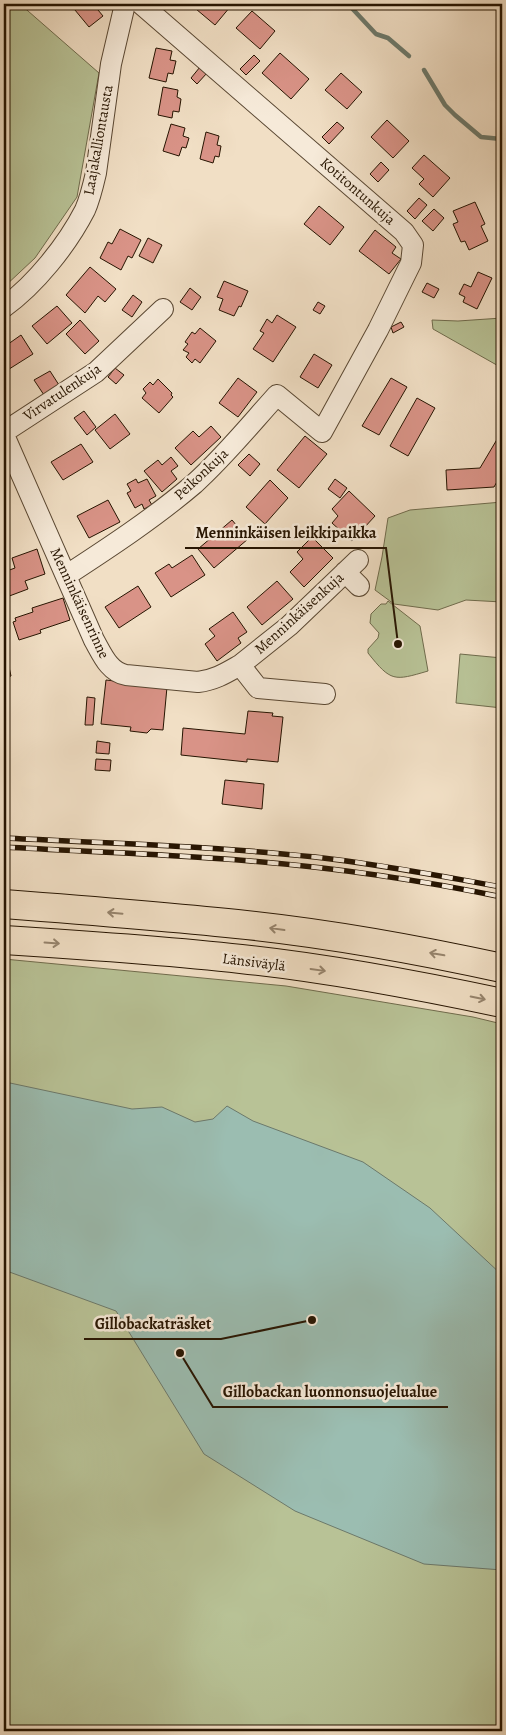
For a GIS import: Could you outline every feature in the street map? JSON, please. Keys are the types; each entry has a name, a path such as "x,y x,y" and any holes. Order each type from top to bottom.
{"highway":[{"path":"4,904 239,924 356,940 444,955 502,968"},
{"name":"Länsiväylä","path":"4,940 243,959 441,990 502,1003"}],"street":[{"name":"Laajakalliontausta","path":"4,307 32,282 57,253 85,209 96,174 111,64 125,4"},
{"name":"Kotitontunkuja","path":"141,4 404,232 413,245 411,263 378,330 322,432"},
{"name":"Virvatulenkuja","path":"4,434 96,372 162,309"},
{"name":"Peikonkuja","path":"67,575 110,548 194,484 277,395 322,432"},
{"name":"Menninkäisenrinne","path":"4,434 94,640 104,658 115,672 126,675 198,682 210,681 220,677 240,665"},
{"name":"Menninkäisenkuja","path":"240,665 354,573"},
{"path":"240,665 258,688 325,694"}],"green space":[{"path":"4,4 20,4 99,73 77,197 35,258 4,287"},
{"path":"502,318 502,368 433,329 432,320 458,321"},
{"path":"502,502 502,602 466,600 438,610 394,604 375,590 388,518 410,510"},
{"path":"388,601 420,626 428,671 394,677 382,669 368,653 368,649 378,638 379,633 370,623 371,614 381,604 386,604"},
{"path":"460,654 502,658 502,708 456,703"},
{"path":"4,959 286,986 473,1017 502,1024 502,1731 4,1731"}],"water":[{"path":"10,1083 132,1109 162,1107 195,1122 213,1119 227,1106 253,1121 363,1162 430,1208 502,1275 502,1570 424,1564 295,1511 204,1454 116,1311 4,1270 4,1087"}],"building":[{"path":"70,4 93,4 103,16 89,27"},
{"path":"190,4 226,4 230,7 215,25"},
{"path":"252,11 275,31 260,49 236,28"},
{"path":"156,48 172,51 170,60 176,61 173,74 168,73 166,82 149,78"},
{"path":"280,53 309,79 291,99 262,73"},
{"path":"254,55 260,61 246,75 240,69"},
{"path":"200,67 207,73 197,84 191,78"},
{"path":"341,73 362,92 347,109 325,90"},
{"path":"163,87 178,90 177,97 181,99 179,112 173,111 172,118 158,115"},
{"path":"387,120 409,141 393,158 371,137"},
{"path":"337,122 344,128 329,144 322,137"},
{"path":"171,124 185,128 183,136 189,138 186,148 182,147 179,156 163,151"},
{"path":"206,132 219,136 217,145 221,146 219,157 215,156 213,163 200,159"},
{"path":"424,155 450,178 433,197 419,184 424,179 412,168"},
{"path":"381,162 389,170 378,182 370,174"},
{"path":"419,198 427,205 415,219 407,211"},
{"path":"475,202 485,224 481,226 488,241 469,250 465,241 461,242 453,224 458,222 453,211"},
{"path":"319,206 344,227 330,245 304,224"},
{"path":"434,209 444,218 433,231 422,221"},
{"path":"120,229 141,240 132,258 128,256 121,270 100,258 108,242 112,244"},
{"path":"375,230 396,247 392,253 401,259 389,274 359,251"},
{"path":"148,238 162,245 153,263 139,256"},
{"path":"90,267 116,289 105,302 98,296 85,313 66,295"},
{"path":"478,272 492,278 477,309 463,302 465,297 459,294 464,284 471,287"},
{"path":"224,281 248,291 241,307 239,306 234,316 219,310 223,299 217,297"},
{"path":"427,283 439,289 434,298 422,292"},
{"path":"190,288 201,297 192,310 180,302"},
{"path":"133,295 142,302 132,317 122,310"},
{"path":"318,302 325,306 320,314 313,310"},
{"path":"57,306 72,323 47,344 32,326"},
{"path":"277,315 296,327 273,362 253,349 264,333 260,331 267,319 272,323"},
{"path":"80,320 99,341 85,354 66,334"},
{"path":"401,322 404,327 393,333 391,327"},
{"path":"200,328 216,341 200,363 195,359 192,363 186,357 189,353 183,350 188,344 185,342 192,332 195,334"},
{"path":"21,335 33,354 6,371 4,367 4,347"},
{"path":"314,354 332,365 318,388 300,377"},
{"path":"115,368 124,375 116,384 108,377"},
{"path":"50,371 59,385 44,395 34,380"},
{"path":"238,378 257,392 238,417 219,403"},
{"path":"391,378 407,387 379,435 362,426"},
{"path":"158,379 172,393 173,397 159,413 142,398 146,393 143,389 150,382 153,385"},
{"path":"417,398 435,408 408,456 390,446"},
{"path":"84,411 96,427 87,435 74,418"},
{"path":"115,414 130,434 110,449 95,430"},
{"path":"211,426 221,437 191,465 175,448 193,431 199,437"},
{"path":"502,431 502,473 494,487 447,490 446,470 480,468"},
{"path":"305,436 327,454 299,488 277,470"},
{"path":"81,444 93,462 63,480 51,462"},
{"path":"249,454 260,464 250,476 238,465"},
{"path":"171,457 178,466 171,471 177,479 162,492 144,471 158,460 162,465"},
{"path":"136,479 138,483 147,479 156,496 149,500 152,505 144,509 142,504 135,508 127,493 131,491 127,484"},
{"path":"335,479 347,488 340,498 328,489"},
{"path":"270,480 288,498 265,524 246,507"},
{"path":"349,491 375,516 352,541 332,523 338,516 332,509"},
{"path":"108,500 120,522 89,538 77,516"},
{"path":"232,520 248,539 214,568 198,549"},
{"path":"312,537 333,558 304,587 290,572 303,559 297,552"},
{"path":"37,549 45,574 25,581 28,589 4,598 4,572 15,568 12,558"},
{"path":"192,555 205,575 171,597 155,573 169,564 172,568"},
{"path":"277,581 293,599 262,625 247,607"},
{"path":"138,586 151,607 119,628 105,607"},
{"path":"63,598 70,620 40,630 41,633 19,640 13,622 16,621 15,618 33,612 32,608"},
{"path":"233,612 247,632 238,638 241,643 217,661 205,644 215,636 209,629"},
{"path":"9,667 11,676 4,678 4,668"},
{"path":"106,680 167,687 163,730 151,729 147,733 130,731 131,727 101,724"},
{"path":"87,697 95,698 93,725 85,725"},
{"path":"248,711 273,713 272,716 283,717 278,762 247,759 247,762 181,755 183,728 245,734"},
{"path":"97,741 110,743 109,754 96,753"},
{"path":"96,759 111,760 110,771 95,770"},
{"path":"225,780 264,784 262,809 222,804"}],"waterway":[{"path":"348,4 376,34 388,38 409,56"},
{"path":"424,70 445,105 455,115 481,137 501,139 502,141"}],"railway":[{"path":"4,838 198,847 276,853 386,867 502,887"},
{"path":"4,847 183,856 283,864 393,877 502,897"}],"place":[{"name":"Menninkäisen leikkipaikka","path":"398,644"},
{"name":"Gillobackaträsket","path":"312,1320"},
{"name":"Gillobackan luonnonsuojelualue","path":"180,1353"}]}
